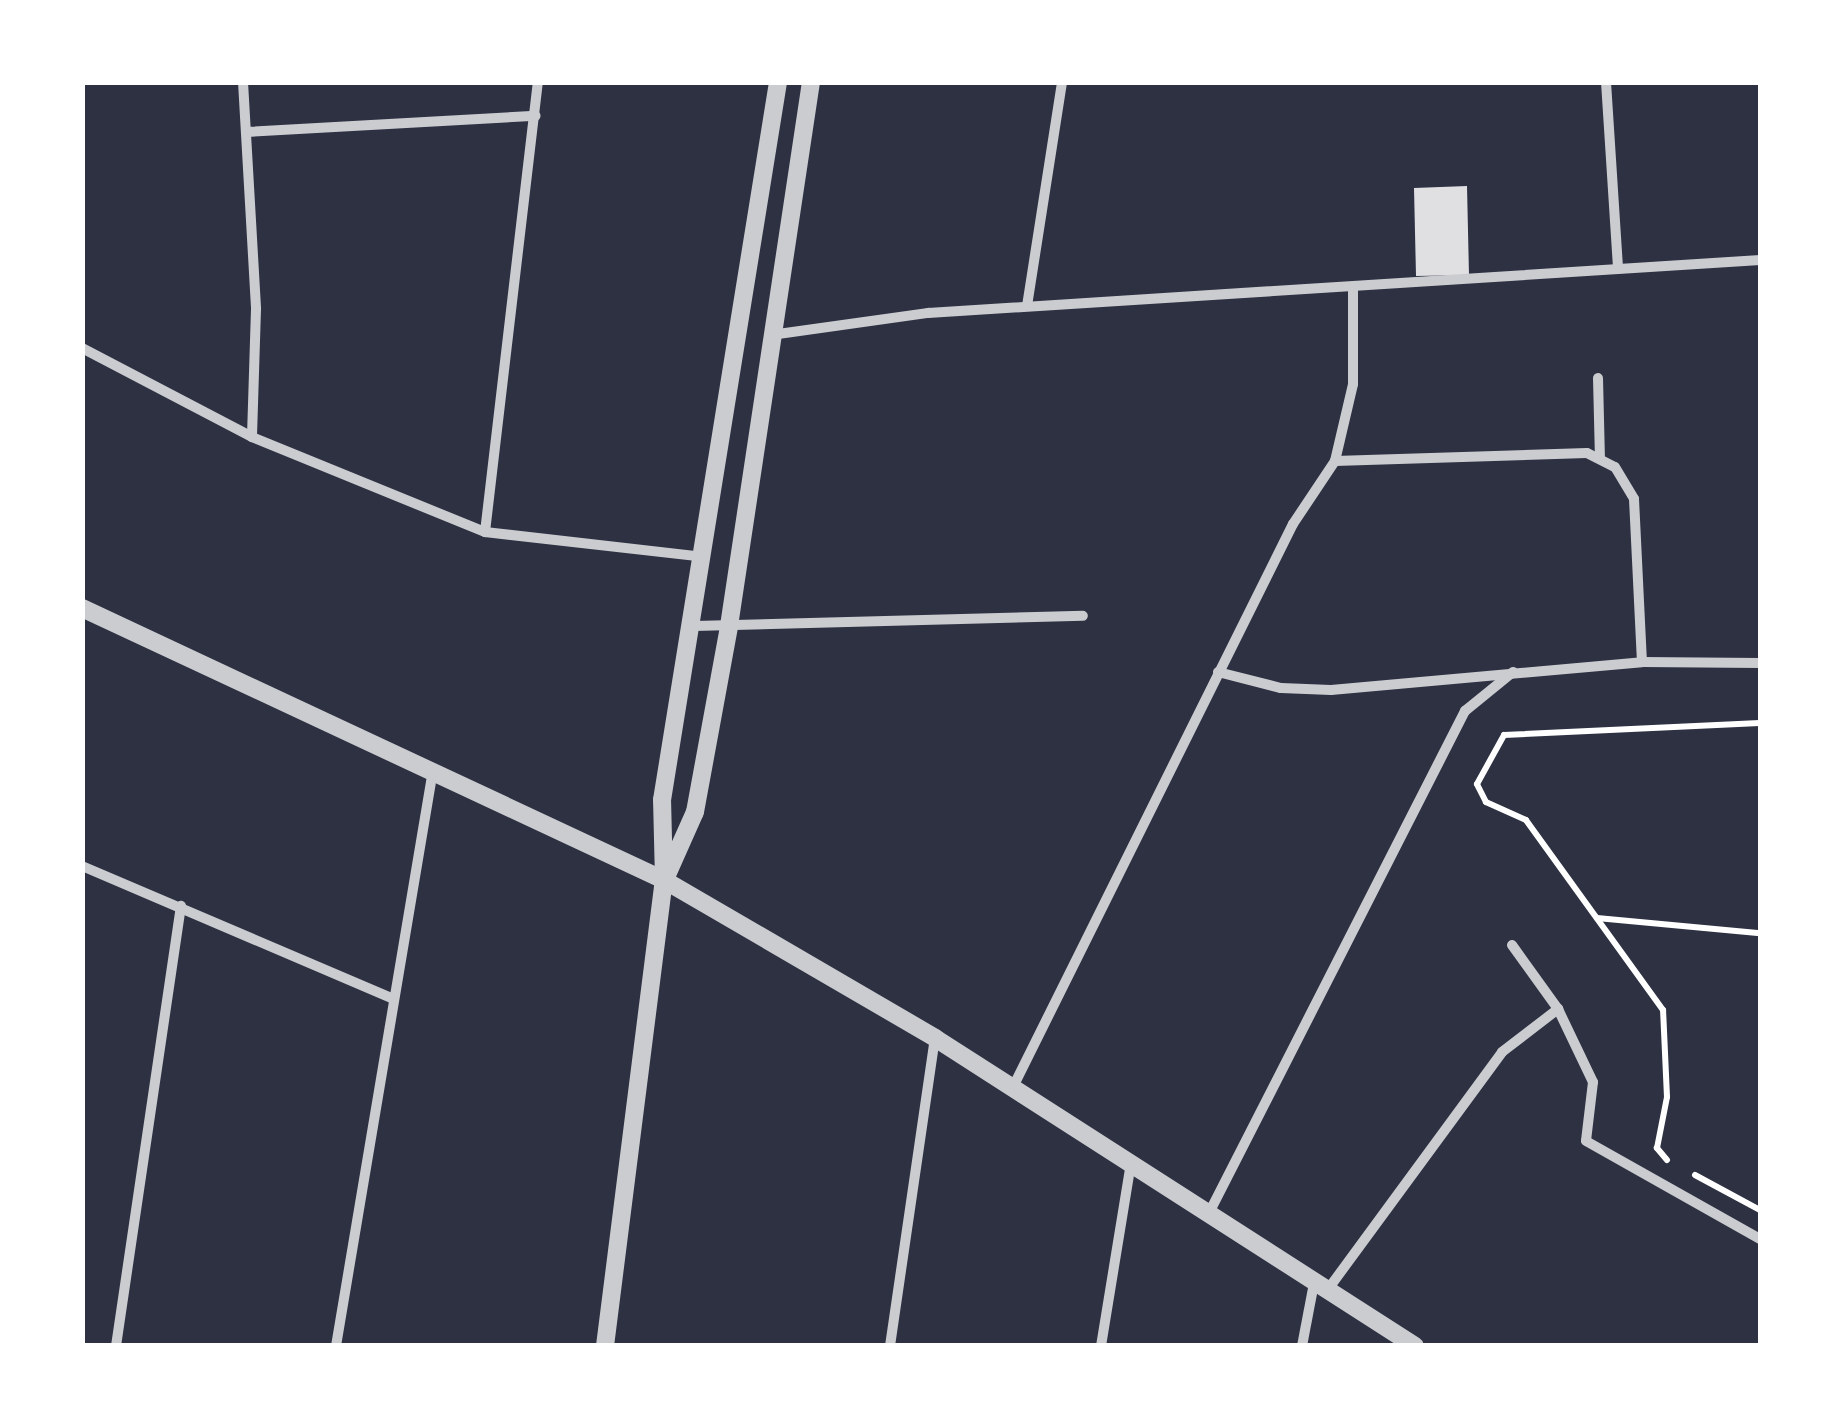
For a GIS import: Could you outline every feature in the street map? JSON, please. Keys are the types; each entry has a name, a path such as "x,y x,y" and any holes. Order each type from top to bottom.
{"street":[{"path":"243,82 256,309 252,438"},
{"path":"485,532 538,82"},
{"path":"605,1346 664,880 662,800 706,557 778,82"},
{"path":"664,880 695,812 729,626 811,82"},
{"path":"1027,306 1062,82"},
{"path":"1606,82 1618,269"},
{"path":"246,132 536,116"},
{"path":"771,335 1027,306 1760,260"},
{"path":"1012,1090 1293,524 1335,461 1353,384 1353,288"},
{"path":"82,348 252,438 485,532 706,557"},
{"path":"1598,378 1600,460"},
{"path":"1335,461 1587,453 1615,466 1634,499 1642,662"},
{"path":"82,608 434,768 664,880 935,1038 1130,1169 1210,1213 1320,1288 1415,1346"},
{"path":"694,626 1082,616"},
{"path":"1218,672 1280,688 1330,690 1642,662 1760,663"},
{"path":"1210,1213 1464,711 1512,672"},
{"path":"336,1346 390,998 434,768"},
{"path":"82,866 390,998"},
{"path":"116,1346 181,906"},
{"path":"1512,945 1558,1009 1593,1082 1586,1141 1760,1240"},
{"path":"1302,1346 1320,1288 1502,1052 1558,1009"},
{"path":"890,1346 935,1038"},
{"path":"1101,1346 1130,1169"}],"path":[{"path":"1760,723 1498,740 1479,794 1526,820 1662,1010 1666,1096 1657,1148 1760,1210"},
{"path":"1597,918 1760,933"}],"building":[{"path":"1467,186 1469,275 1416,276 1414,188"}]}
